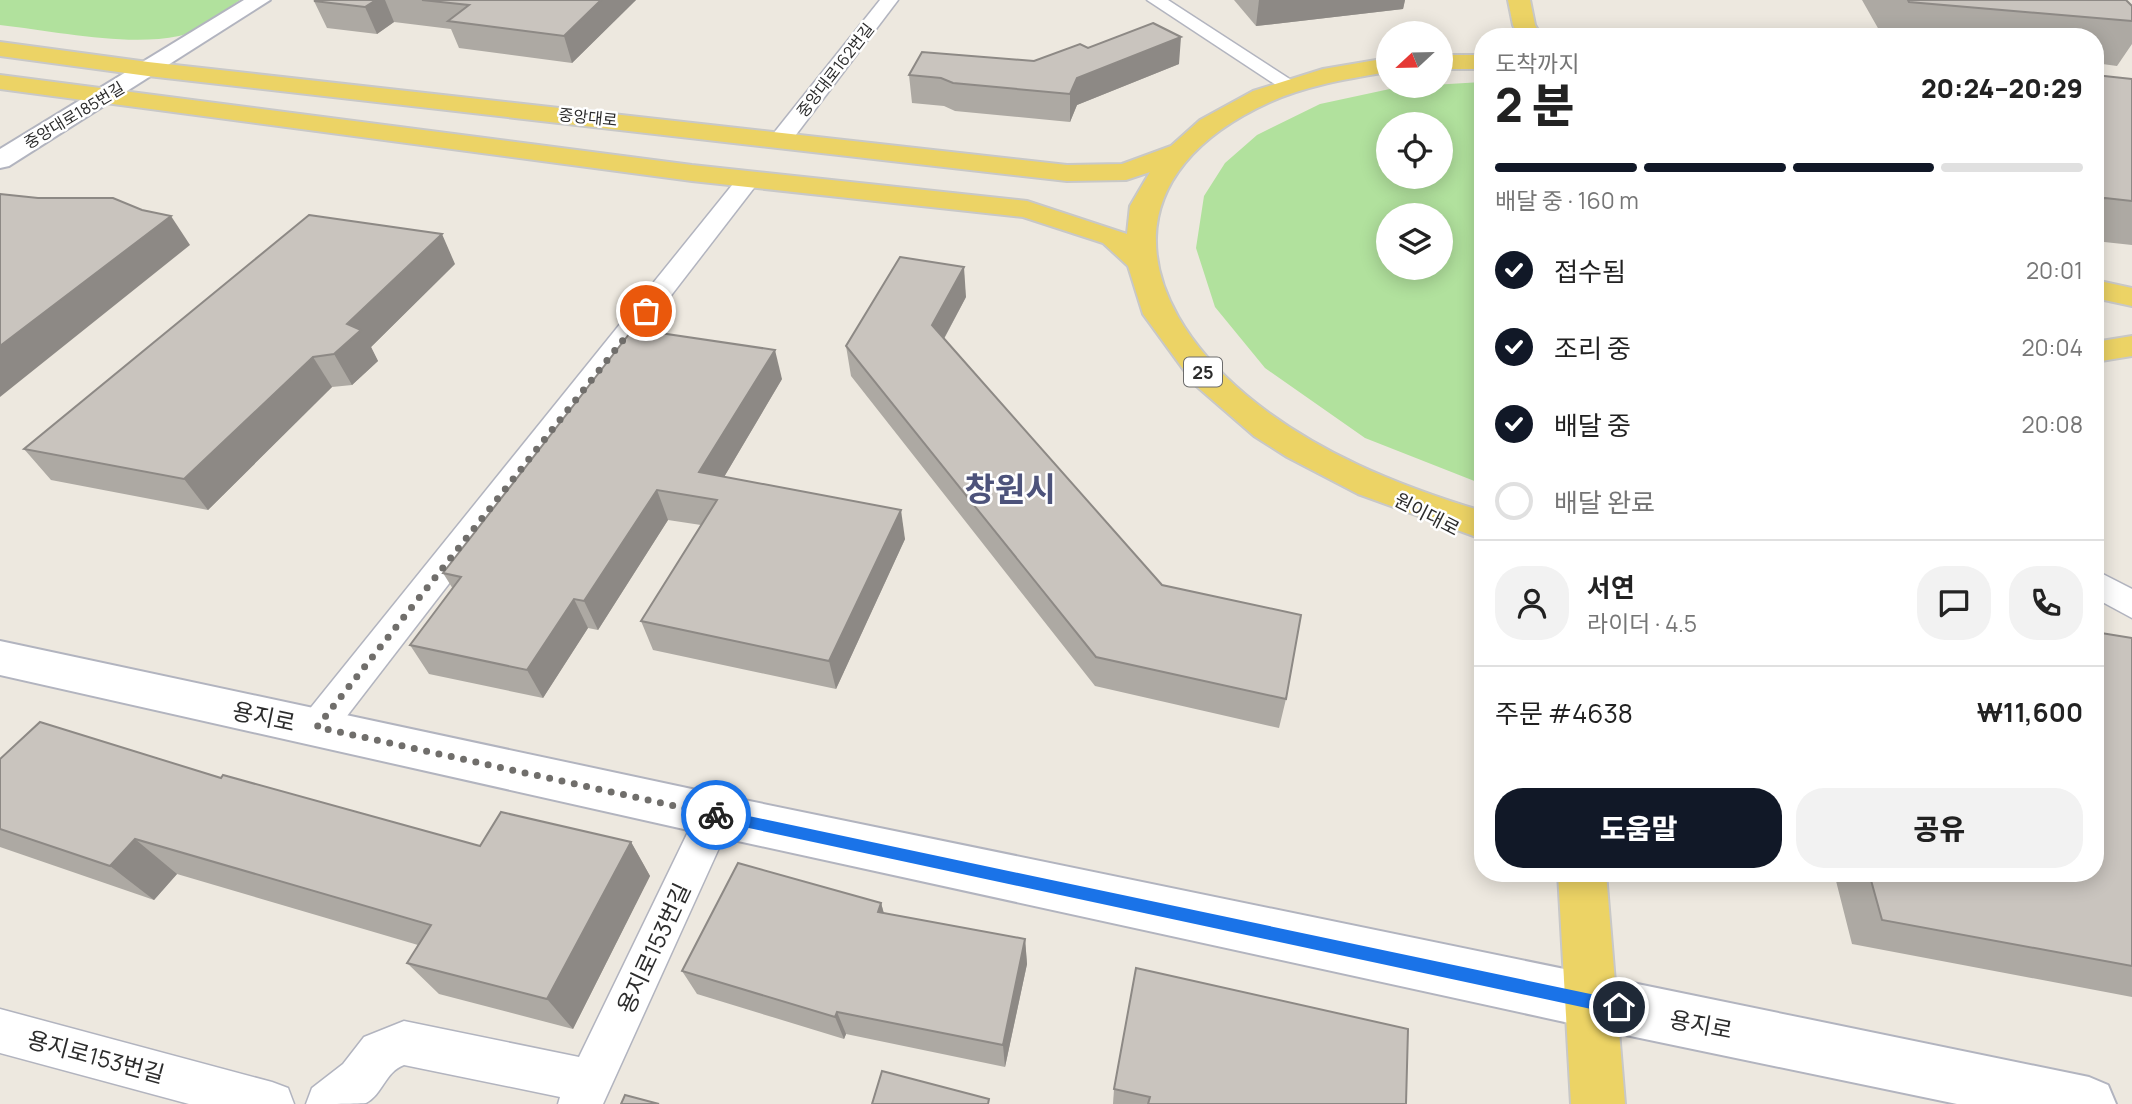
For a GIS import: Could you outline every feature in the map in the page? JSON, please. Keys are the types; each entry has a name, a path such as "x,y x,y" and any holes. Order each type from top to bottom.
{"main road":[{"name":"중앙대로185번길","path":"0,160 260,0"},
{"path":"1519,0 1522,28"},
{"name":"중앙대로","path":"0,49 148,69 1067,173 1126,172 1174,153"},
{"path":"1453,62 1474,62"},
{"name":"25","path":"1376,67 1289,85 1223,114 1174,153 1157,177 1145,204 1140,232 1142,264 1163,319 1208,377 1278,434 1371,485 1474,522"},
{"path":"0,82 749,179 1027,209 1113,237 1142,264"},
{"path":"924,196 953,180 958,162"},
{"path":"2104,291 2132,297"},
{"path":"2104,351 2132,346"},
{"name":"원이대로","path":"1371,485 1474,540"},
{"name":"용지로","path":"0,657 715,815 1592,1002 1999,1094 2089,1104"},
{"path":"1583,882 1598,1104"}],"street":[{"name":"중앙대로162번길","path":"781,139 889,0"},
{"path":"1156,0 1289,85"},
{"path":"317,727 749,179"},
{"path":"2104,588 2132,605"},
{"name":"용지로153번길","path":"328,1104 359,1080 379,1052 404,1043 585,1093 715,815"},
{"name":"용지로153번길","path":"0,1031 272,1104"}],"green space":[{"path":"0,0 240,0 187,33 136,40 0,25"},
{"path":"1474,82 1474,481 1365,438 1265,368 1215,307 1196,248 1204,196 1225,163 1257,135 1320,104 1376,92 1376,98 1453,98 1453,84"}],"building":[{"path":"376,0 365,7 314,1"},
{"path":"422,0 601,0 564,36 448,21 469,5"},
{"path":"1908,0 2126,0 2132,6 2132,21 1909,2"},
{"path":"1153,23 1181,37 1077,78 1070,94 953,83 941,78 909,75 922,52 1034,61 1080,44 1088,48"},
{"path":"2104,76 2132,79 2132,201 2105,198"},
{"path":"0,194 38,198 113,198 142,210 171,216 0,346"},
{"path":"309,215 442,234 347,324 361,330 334,354 313,357 184,479 24,449"},
{"path":"900,257 964,267 932,325 1162,585 1301,615 1286,699 1096,657 846,346"},
{"path":"633,329 775,350 699,472 901,510 829,661 641,621 717,500 657,490 584,601 574,599 527,670 410,645 461,577 443,573"},
{"path":"2104,633 2132,638 2132,966 1882,920 1871,882 2104,882"},
{"path":"40,722 221,778 223,775 480,846 501,812 631,842 547,999 407,963 431,925 135,839 110,866 0,829 0,759"},
{"path":"738,863 881,903 878,912 1025,939 1003,1045 837,1012 835,1017 682,971"},
{"path":"1136,968 1408,1029 1406,1104 1148,1104 1150,1097 1114,1089"},
{"path":"882,1071 989,1099 988,1104 872,1104"},
{"path":"625,1095 659,1104 621,1104"}],"way so far":[{"path":"646,311 317,727 716,815"}],"district":[{"name":"창원시","path":"1010,488"}],"route":[{"path":"716,815 1619,1007"}]}
